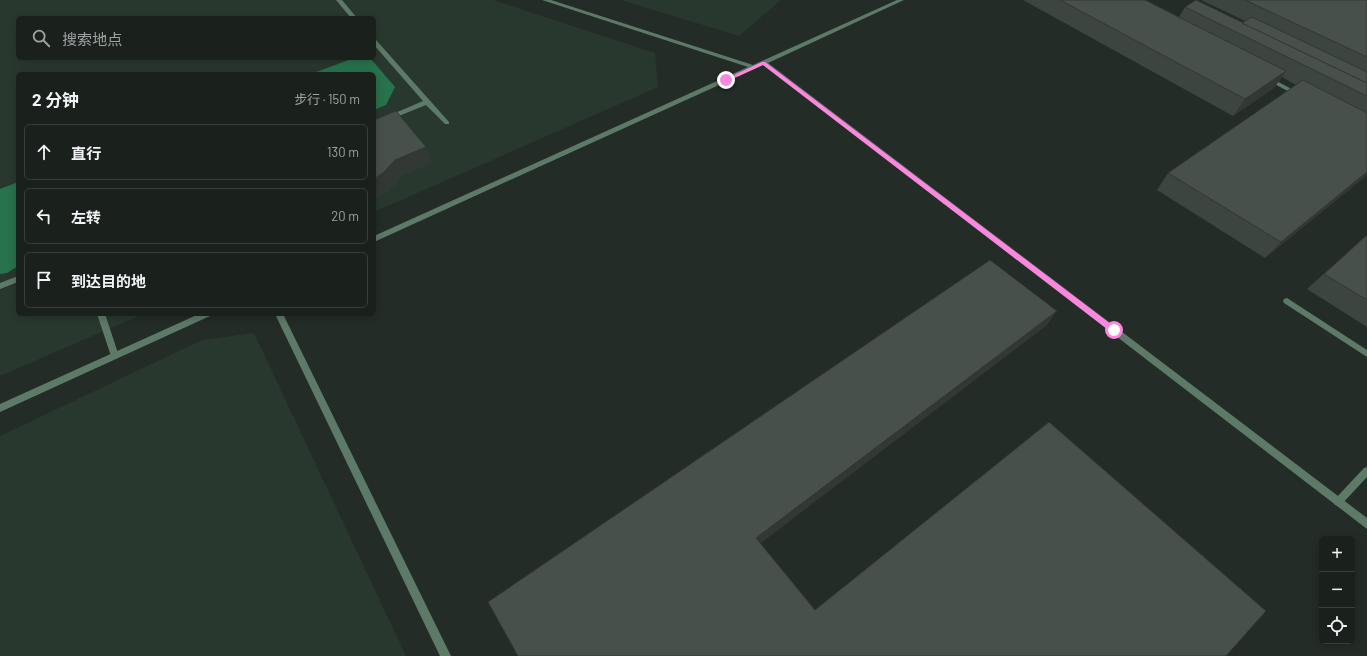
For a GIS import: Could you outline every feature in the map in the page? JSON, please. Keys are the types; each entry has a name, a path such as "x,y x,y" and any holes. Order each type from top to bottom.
{"street":[{"path":"339,0 352,16"},
{"path":"545,0 754,67"},
{"path":"376,238 901,0"},
{"path":"376,43 447,123"},
{"path":"764,63 1367,524"},
{"path":"1263,76 1304,98"},
{"path":"376,123 427,102"},
{"path":"0,286 16,280"},
{"path":"1287,301 1367,354"},
{"path":"102,316 115,356"},
{"path":"0,408 203,316"},
{"path":"280,316 446,656"},
{"path":"1338,502 1367,471"}],"shaded area":[{"path":"0,0 493,0 655,53 658,87 376,211 376,72 16,72 16,316 138,316 0,376"},
{"path":"621,0 781,0 739,36"},
{"path":"254,333 406,656 0,656 0,436 202,340"}],"green space":[{"path":"349,60 372,60 395,87 386,105 376,109 376,72 316,72"},
{"path":"16,183 16,267 7,273 0,274 0,189"}],"building":[{"path":"1060,0 1145,0 1286,71 1245,99"},
{"path":"1196,0 1367,83 1367,96 1185,7"},
{"path":"1245,0 1367,0 1367,57"},
{"path":"1252,17 1367,72 1367,83 1242,23"},
{"path":"1303,80 1367,113 1367,172 1281,242 1168,173"},
{"path":"396,111 426,147 395,160 383,173 376,178 376,119"},
{"path":"1367,235 1367,300 1324,274"},
{"path":"990,260 1057,311 756,538 815,610 1049,422 1266,611 1226,656 518,656 488,602"}],"route":[{"path":"726,80 764,63 1114,330"}]}
